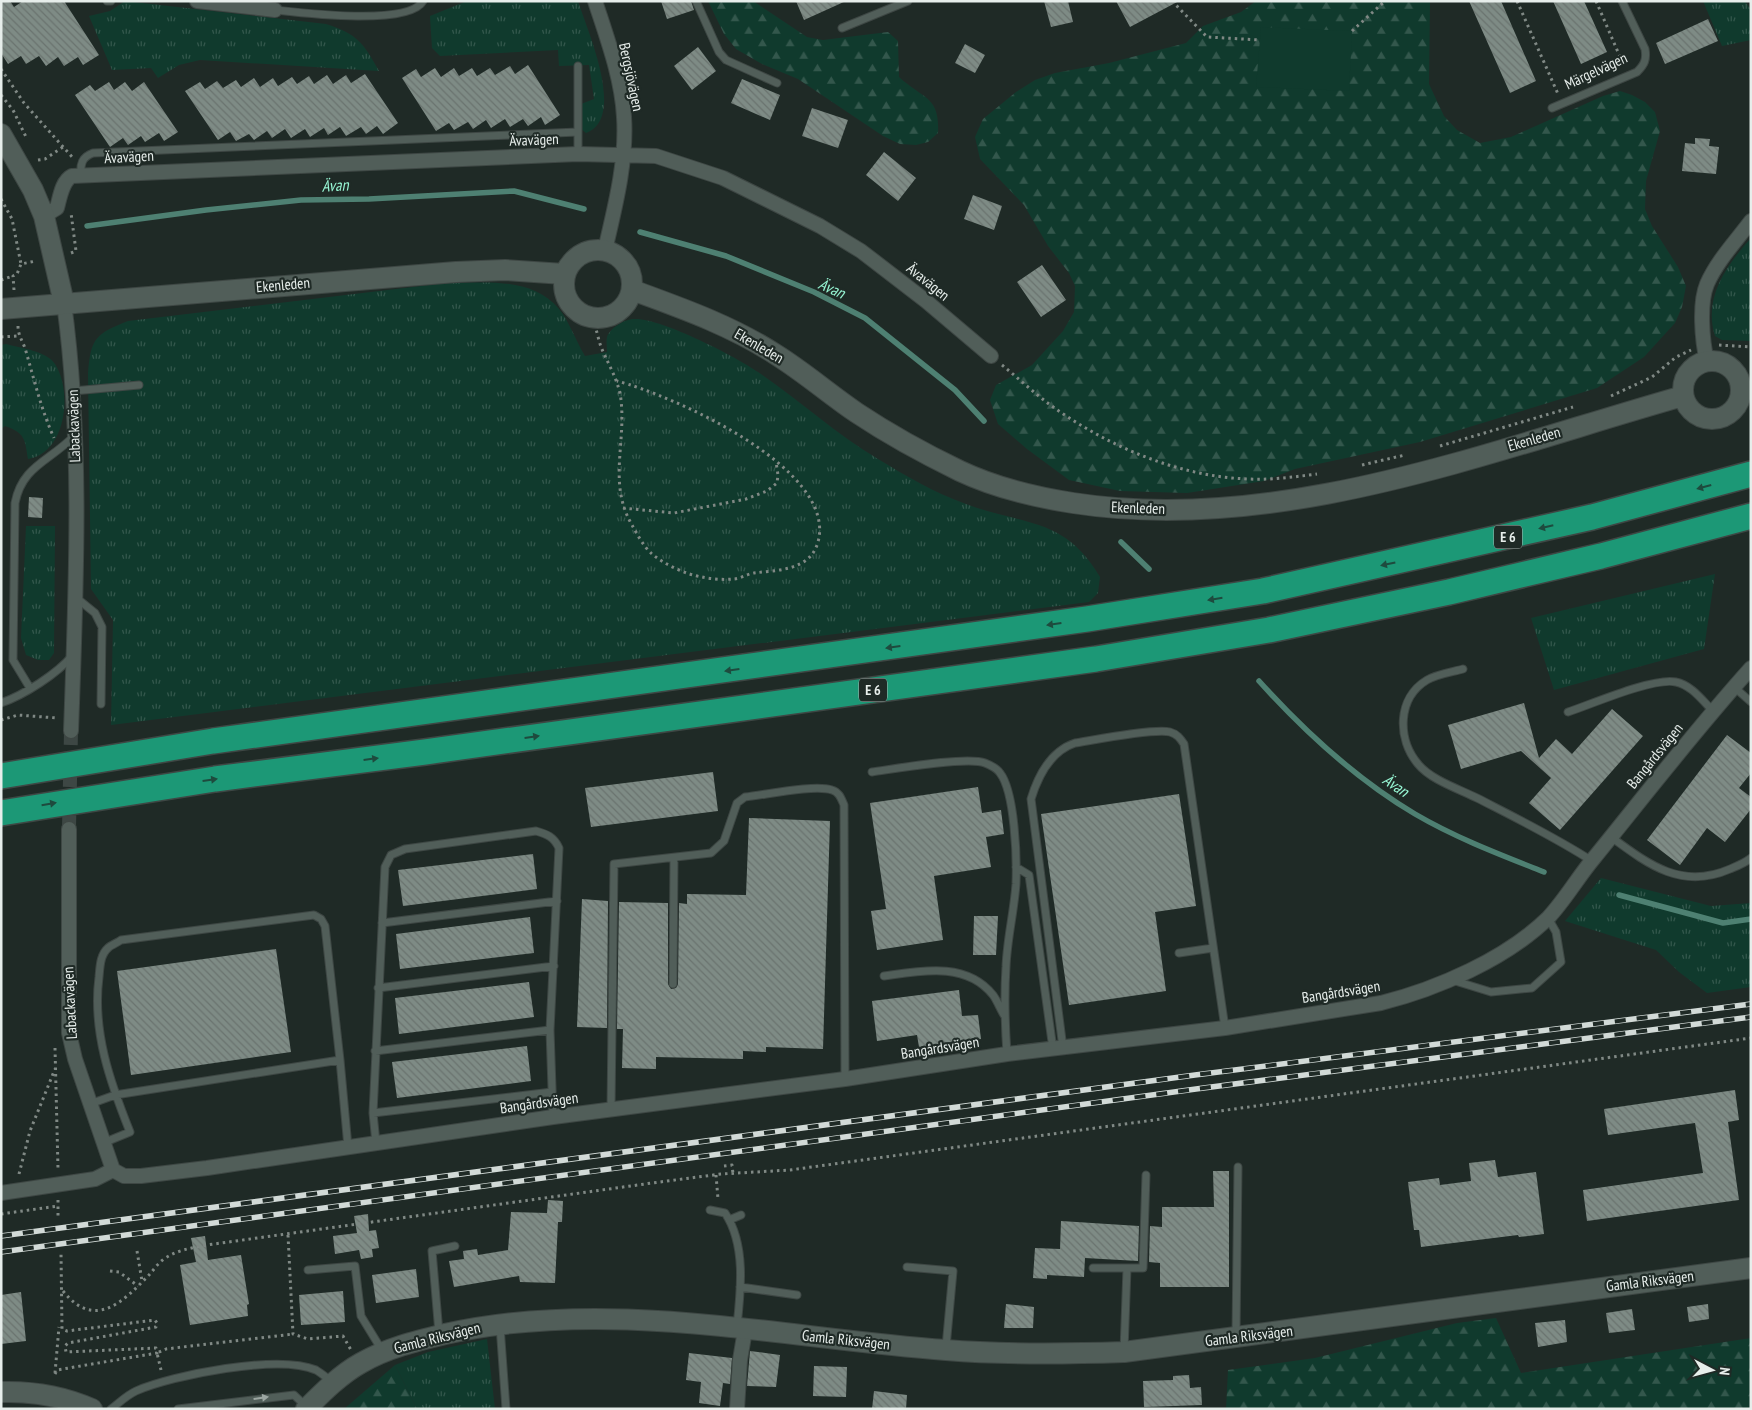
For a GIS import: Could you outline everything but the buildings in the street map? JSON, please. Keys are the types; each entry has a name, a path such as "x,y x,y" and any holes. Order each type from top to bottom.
{"highway":[{"name":"E 6","path":"1,776 213,742 1088,619 1263,591 1438,553 1592,516 1751,474"},
{"name":"E 6","path":"1,813 215,779 1096,659 1270,630 1506,579 1751,516"}],"street":[{"path":"197,1 275,10"},
{"name":"Bergsjövägen","path":"595,1 619,88 624,116 624,155 605,250"},
{"name":"Labackavägen","path":"1,134 33,190 44,216 55,257 64,303 73,391 75,436 74,654 71,731"},
{"name":"Ävavägen","path":"80,171 578,154 656,156 683,163 723,178 820,226 862,251 991,356"},
{"path":"44,216 57,208 68,178 80,171"},
{"path":"1705,354 1731,367 1746,381 1739,400 1728,414 1719,418 1701,417 1693,412 1684,396 1685,378 1705,354 1703,303 1706,286 1751,221"},
{"path":"588,250 605,250 619,256 628,268 632,290 628,300 613,315 593,318 584,315 569,303 563,284 564,274 573,260 580,254 588,250"},
{"name":"Ekenleden","path":"9,308 456,272 505,270 564,274"},
{"name":"Ekenleden","path":"632,290 695,312 739,333 788,362 856,412 896,438 963,473 1007,490 1045,499 1094,506 1139,510 1222,508 1257,506 1334,493 1400,478 1684,396"},
{"name":"Bangårdsvägen","path":"113,1170 124,1176 141,1176 611,1109 845,1079 1007,1054 1225,1028 1381,1003 1405,997 1451,980 1500,952 1548,918 1712,710 1751,668"},
{"name":"Labackavägen","path":"69,830 69,1033 75,1059 113,1170"},
{"path":"1,1192 96,1179 113,1170"},
{"name":"Gamla Riksvägen","path":"307,1408 334,1383 359,1364 383,1352 439,1336 500,1323 582,1318 741,1329 946,1350 1046,1354 1124,1352 1236,1338 1454,1306 1751,1268"},
{"path":"737,1409 741,1329"},
{"path":"1,1392 37,1392 66,1398 92,1409"}],"lane":[{"path":"275,10 356,16 404,13 421,6 423,1"},
{"path":"696,1 719,52 726,60 777,83"},
{"path":"842,28 908,1"},
{"name":"Märgelvägen","path":"1552,108 1629,76 1644,66 1647,56 1645,49 1622,1"},
{"path":"578,66 578,154"},
{"path":"80,171 86,156 93,153 578,132"},
{"path":"73,391 140,385"},
{"path":"30,688 13,660 15,503 17,491 28,472 59,452 75,436"},
{"path":"74,596 92,609 102,627 101,704"},
{"path":"1,703 62,668 74,654"},
{"path":"1463,669 1427,680 1413,692 1405,704 1403,720 1405,742 1418,764 1437,778 1558,840 1592,860"},
{"path":"1568,712 1660,682 1677,682 1690,688 1712,710"},
{"path":"1734,687 1751,702"},
{"path":"1058,1049 1031,799 1037,781 1055,756 1065,746 1152,732 1168,732 1178,736 1184,744 1225,1028"},
{"path":"872,772 973,760 992,766 1000,772 1009,793 1015,834 1016,866 1016,884 1006,966 1004,1016 1007,1054"},
{"path":"611,1109 614,864 711,853 724,841 737,803 746,797 815,789 832,790 840,795 844,805 845,1079"},
{"path":"376,1143 373,1113 375,1051 385,867 391,855 405,849 536,831 547,834 556,841 559,848 550,1030 553,1117"},
{"path":"1611,837 1642,859 1685,878 1701,878 1720,874 1751,858"},
{"path":"674,858 674,984"},
{"path":"1016,866 1029,874 1058,1049"},
{"path":"382,922 557,901"},
{"path":"103,1143 130,1132 115,1095 101,1046 97,989 101,960 107,948 121,940 314,915 321,919 325,926 348,1147"},
{"path":"1451,980 1491,992 1532,988 1562,962 1556,932 1548,918"},
{"path":"1179,953 1213,948"},
{"path":"378,988 554,966"},
{"path":"884,976 928,970 960,973 992,994 1004,1016"},
{"path":"375,1051 550,1030"},
{"path":"90,1104 115,1095 340,1060"},
{"path":"373,1113 552,1092"},
{"path":"1236,1338 1238,1167"},
{"path":"1093,1268 1143,1268 1146,1175"},
{"path":"710,1210 725,1213 729,1220 738,1256 741,1329"},
{"path":"729,1220 741,1215"},
{"path":"439,1336 432,1251 455,1246"},
{"path":"308,1270 354,1266 361,1316 383,1352"},
{"path":"907,1267 953,1271 946,1350"},
{"path":"1124,1352 1127,1268"},
{"path":"740,1287 797,1295"},
{"path":"500,1323 506,1409"},
{"path":"111,1409 134,1392 163,1381 192,1374 280,1364 316,1370 334,1383"},
{"path":"178,1409 294,1394 307,1408"}],"path":[{"path":"1172,1 1207,37 1260,40"},
{"path":"1352,31 1385,1"},
{"path":"1517,1 1562,104"},
{"path":"1596,1 1629,76"},
{"path":"1,69 24,103 63,147 80,171"},
{"path":"1,94 22,126 28,142"},
{"path":"36,155 39,161 63,147"},
{"path":"1,199 12,218 21,264 17,274 13,276 9,308 18,336 24,346 44,415 59,452"},
{"path":"21,264 76,251 73,242 72,207"},
{"path":"1,280 13,276"},
{"path":"593,318 601,347 617,381 621,400 619,490 623,508 651,553 674,566 702,577 733,579 753,573 774,572 795,567 809,557 818,543 816,514 808,496 776,462 746,438 708,417 663,396 617,381"},
{"path":"1,337 18,336"},
{"path":"1610,396 1652,377 1685,351 1705,354 1724,344 1751,347"},
{"path":"991,356 1049,404 1113,442 1151,460 1190,470 1247,479 1279,480 1323,474"},
{"path":"1432,448 1574,407"},
{"path":"1359,466 1414,453"},
{"path":"623,508 674,513 746,499 767,492 777,483 776,462"},
{"path":"1,720 25,715 60,718"},
{"path":"62,1291 70,1301 92,1310 115,1306 138,1286 161,1261 184,1247 716,1175 790,1170 1751,1038"},
{"path":"17,1190 17,1179 30,1131 51,1073 55,1069"},
{"path":"724,1166 732,1165 734,1174"},
{"path":"716,1175 718,1211"},
{"path":"58,1200 58,1217"},
{"path":"1,1214 58,1206"},
{"path":"288,1234 293,1334"},
{"path":"61,1252 62,1291 60,1328 64,1330 155,1320 157,1323 156,1327 68,1343 65,1346 66,1352 156,1348 163,1381"},
{"path":"136,1252 142,1282"},
{"path":"110,1271 119,1272 138,1286"},
{"path":"62,1291 55,1374 57,1370 157,1353 166,1349 293,1334 308,1339 343,1336 359,1364"}],"green space":[{"path":"125,1 326,24 345,31 358,40 379,71 200,60 179,65 158,78 151,68 112,70 89,16 110,11"},
{"path":"467,1 578,1 601,72 604,92 603,110 598,124 586,133 580,128 581,104 594,99 589,65 559,66 558,50 440,56 432,48 430,16"},
{"path":"708,1 753,1 807,37 823,40 888,32 898,41 899,77 933,105 938,121 938,133 928,142 916,145 900,144 883,136 798,79 762,64 736,49 724,34"},
{"path":"1256,1 1430,1 1429,84 1444,116 1457,130 1480,143 1511,137 1603,96 1620,91 1645,102 1655,112 1660,131 1646,181 1645,209 1652,226 1678,267 1686,286 1682,307 1675,323 1644,357 1597,388 1420,442 1295,469 1264,481 1187,493 1120,491 1069,480 1027,449 998,424 990,400 996,385 1032,365 1063,331 1074,312 1075,286 1069,273 1048,246 1024,205 980,159 975,137 983,119 1016,92 1035,80 1055,73 1109,63 1186,43 1203,26 1241,12"},
{"path":"1703,1 1745,1 1751,10 1751,40 1722,46"},
{"path":"1261,27 1352,31 1349,91 1256,87"},
{"path":"1751,238 1751,341 1722,340 1715,336 1712,322 1715,296 1725,271"},
{"path":"446,283 506,284 521,286 535,291 548,298 559,309 585,356 607,352 607,339 611,330 630,319 646,320 661,324 698,339 748,365 862,449 921,484 966,504 1041,526 1057,533 1072,543 1086,557 1100,577 1098,593 1089,602 111,725 113,620 91,589 88,373 91,352 97,338 128,321"},
{"path":"6,344 46,356 55,364 61,376 64,390 62,420 58,434 51,446 41,454 28,459 25,442 20,434 5,426 1,429 1,345"},
{"path":"26,526 55,526 54,653 49,660 38,660 26,655 21,638"},
{"path":"1715,574 1704,649 1554,690 1531,618"},
{"path":"1601,878 1711,906 1751,903 1751,987 1707,993 1679,972 1656,950 1565,921"},
{"path":"1496,1318 1521,1373 1751,1338 1751,1409 1226,1409 1228,1370 1315,1358 1457,1323"},
{"path":"487,1339 495,1409 417,1409 395,1365 428,1352"},
{"path":"395,1365 417,1409 344,1409"}],"waterway":[{"name":"Ävan","path":"87,226 206,210 301,200 369,199 514,191 584,209"},
{"name":"Ävan","path":"640,232 726,256 814,292 865,318 955,390 984,421"},
{"name":"Ävan","path":"1121,542 1149,569"},
{"name":"Ävan","path":"1259,681 1332,754 1372,786 1415,814 1446,831 1544,872"},
{"name":"Ävan","path":"1619,895 1723,923 1751,919"}],"tunnel":[{"path":"69,829 71,731"}],"railway":[{"path":"1,1236 1195,1075 1751,1004"},
{"path":"1,1252 1196,1089 1751,1017"}]}
